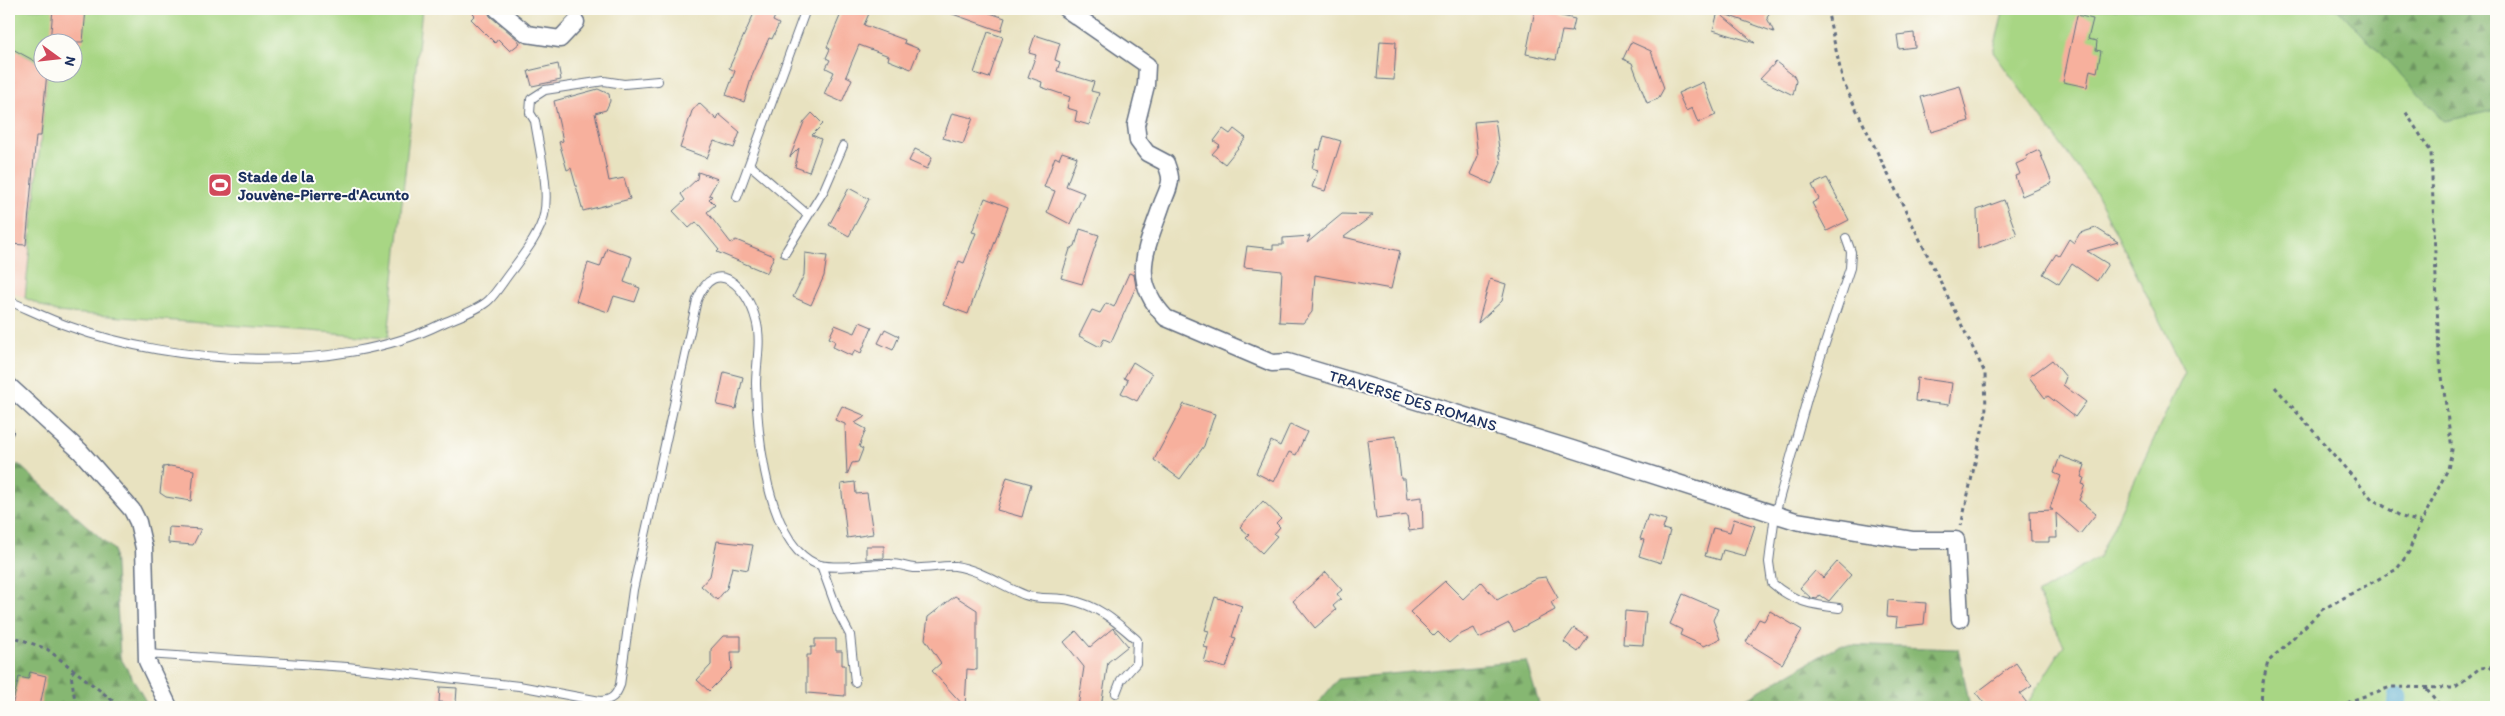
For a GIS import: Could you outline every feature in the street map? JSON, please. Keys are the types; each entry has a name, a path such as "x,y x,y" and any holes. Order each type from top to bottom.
{"street":[{"path":"497,9 527,34 560,39 576,22"},
{"name":"TRAVERSE DES ROMANS","path":"1066,9 1147,65 1146,85 1136,125 1138,141 1147,153 1166,162 1170,179 1144,255 1143,270 1146,291 1154,305 1166,318 1272,363 1288,362 1348,380 1572,449 1796,522 1912,540 1956,540"},
{"path":"9,386 80,452 132,510 138,522 144,548 147,661 169,707"},
{"path":"1956,540 1960,619"}],"lane":[{"path":"737,197 806,9"},
{"path":"9,301 68,326 118,341 160,349 254,360 310,358 381,346 425,332 488,302 525,253 543,218 546,201 536,122 530,113 531,99 545,90 604,81 624,84 658,81"},
{"path":"785,253 824,190 842,146"},
{"path":"750,165 808,215"},
{"path":"1839,608 1805,604 1788,595 1772,583 1769,562 1775,514 1809,392 1850,268 1851,252 1846,238"},
{"path":"146,654 347,667 519,686 600,701 608,700 616,695 620,685 633,590 697,300 701,289 709,280 720,277 732,281 742,289 757,321 759,349 756,382 758,434 766,474 781,523 797,550 810,561 821,565 892,564 914,568 955,566 987,576 1026,596 1070,600 1103,611 1137,640 1136,663 1121,680 1116,693"},
{"path":"821,565 838,612 850,635 855,682"}],"path":[{"path":"1827,9 1843,82 1985,373 1986,413 1965,512 1956,540"},
{"path":"2261,707 2262,686 2268,662 2323,609 2397,569 2409,552 2421,522 2448,469 2452,450 2439,354 2432,152 2405,110"},
{"path":"2275,388 2372,499 2402,516 2421,522"},
{"path":"9,635 48,649 121,707"},
{"path":"2340,707 2353,700 2391,687 2454,688 2480,668 2490,667 2496,672"},
{"path":"74,670 71,674 76,707"},
{"path":"2426,688 2441,707"}],"shaded area":[{"path":"9,48 32,59 32,82 46,82 25,298 9,291"}],"green space":[{"name":"Stade de la Jouvène-Pierre-d'Acunto","path":"9,9 422,9 388,337 56,312 25,298 46,82 82,82 82,32 32,32 32,59 9,48"},
{"path":"2004,9 2496,9 2496,707 2025,707 2064,645 2037,594 2099,557 2185,372 2096,193 1993,52"},
{"path":"2338,9 2496,9 2496,110 2445,121"},
{"path":"18,464 114,550 120,657 149,707 9,707 9,475"},
{"path":"1840,645 1958,649 1970,707 1699,707 1736,704"},
{"path":"1526,661 1540,707 1315,707 1338,679"}],"building":[{"path":"53,9 86,9 83,42 82,32 51,32"},
{"path":"469,9 487,9 490,16 520,43 510,51 498,39 495,43 471,19 475,15"},
{"path":"756,9 778,9 773,21 779,24 772,39 769,38 752,76 744,102 726,95 735,71 729,68"},
{"path":"843,9 871,9 864,25 905,40 904,43 919,49 911,69 888,60 889,56 859,45 846,76 852,79 842,102 824,94 834,72 826,68 830,60 826,58 830,49 827,47"},
{"path":"944,9 978,9 1005,18 1001,31 944,11"},
{"path":"1717,9 1771,9 1767,18 1774,32 1716,11"},
{"path":"1535,10 1575,19 1572,32 1562,31 1556,60 1526,54"},
{"path":"1718,12 1755,43 1713,30"},
{"path":"2077,15 2093,19 2088,39 2097,41 2096,50 2101,51 2097,72 2090,70 2087,87 2063,82"},
{"path":"988,32 1003,37 989,78 974,73"},
{"path":"1914,33 1915,47 1899,49 1897,35"},
{"path":"1035,35 1060,43 1055,60 1060,62 1057,71 1094,82 1091,91 1099,93 1089,125 1075,121 1077,111 1067,108 1070,97 1041,87 1042,82 1028,77 1036,55 1029,53"},
{"path":"1380,41 1396,42 1394,80 1377,79"},
{"path":"1631,42 1651,51 1664,88 1658,99 1647,103 1632,63 1623,59"},
{"path":"9,47 32,60 32,82 46,82 41,136 36,136 26,245 9,244"},
{"path":"1776,62 1794,76 1796,81 1793,95 1760,79"},
{"path":"558,64 561,80 532,86 528,71"},
{"path":"1703,82 1716,115 1698,123 1692,108 1686,111 1678,93"},
{"path":"1960,86 1969,121 1931,132 1921,97"},
{"path":"598,89 609,94 610,101 606,110 595,113 609,181 624,178 630,199 583,211 571,168 567,170 559,142 563,141 554,101"},
{"path":"699,103 717,120 719,114 740,132 734,148 714,141 707,158 680,148 692,111"},
{"path":"812,113 823,124 812,135 821,139 809,172 795,167 799,148 790,157 804,122"},
{"path":"952,113 973,118 963,144 943,138"},
{"path":"1495,120 1501,163 1492,184 1470,174 1478,156 1474,122"},
{"path":"1223,129 1230,134 1234,129 1246,138 1225,164 1212,154 1220,145 1214,141"},
{"path":"1324,136 1341,141 1325,191 1312,187 1318,170 1312,168 1317,149 1320,150"},
{"path":"915,149 932,157 927,169 909,161"},
{"path":"2039,150 2052,183 2022,196 2015,176 2020,174 2016,164 2027,159 2026,156"},
{"path":"1062,152 1077,157 1066,186 1084,193 1070,224 1047,212 1055,191 1044,187 1055,157 1059,159"},
{"path":"698,172 718,179 709,195 712,196 709,199 715,205 707,212 731,243 736,240 774,256 767,273 717,252 719,250 696,222 689,228 673,211 685,200 681,194 697,179"},
{"path":"1827,178 1849,220 1827,231 1812,203 1819,199 1812,185"},
{"path":"849,188 869,199 849,236 829,225"},
{"path":"985,198 1008,207 968,314 943,305 959,261 964,263 976,233 972,232"},
{"path":"2004,200 2017,235 1978,249 1977,210"},
{"path":"1342,214 1373,215 1344,237 1400,251 1391,289 1315,275 1312,312 1303,323 1279,322 1282,271 1244,267 1247,246 1273,249 1273,245 1283,245 1283,238 1310,236 1307,243"},
{"path":"2096,228 2118,242 2087,251 2108,264 2097,281 2072,264 2059,284 2043,274 2056,254 2059,256 2069,239 2074,243 2080,233"},
{"path":"1080,229 1099,235 1082,284 1061,278 1070,249 1075,246"},
{"path":"607,248 632,257 624,282 640,288 635,302 614,296 608,312 576,301 588,263 600,267"},
{"path":"805,253 827,256 824,276 811,305 793,297 804,275"},
{"path":"1129,273 1134,275 1136,287 1111,342 1104,339 1100,347 1079,336 1092,310 1100,313 1106,303 1114,307"},
{"path":"1490,279 1506,284 1502,301 1478,323"},
{"path":"860,322 872,327 861,353 855,350 852,356 833,347 835,341 829,338 835,325 855,333"},
{"path":"885,329 899,336 893,350 878,343"},
{"path":"2052,360 2066,377 2063,385 2086,402 2075,417 2048,396 2045,398 2029,377"},
{"path":"1133,362 1152,374 1137,401 1121,393 1128,380 1124,378"},
{"path":"724,372 743,377 736,409 717,405"},
{"path":"1917,378 1952,383 1949,405 1915,401"},
{"path":"1184,404 1215,414 1204,446 1180,479 1154,460"},
{"path":"842,406 866,416 855,423 866,429 859,447 863,449 858,462 852,463 847,475 845,424 835,420"},
{"path":"1290,424 1307,432 1296,455 1289,452 1274,482 1256,473 1271,441 1280,446"},
{"path":"1396,436 1401,479 1405,479 1407,499 1422,497 1423,529 1409,531 1407,515 1376,519 1367,440"},
{"path":"2060,456 2085,465 2081,477 2084,478 2082,484 2085,485 2079,500 2096,514 2080,534 2056,513 2057,538 2049,538 2049,542 2031,542 2030,511 2053,510 2050,508 2061,476 2054,473"},
{"path":"170,466 194,470 191,501 166,497 160,493 163,467"},
{"path":"1007,477 1031,484 1022,517 997,510"},
{"path":"855,482 856,494 867,493 873,534 847,538 841,484"},
{"path":"1263,501 1281,518 1276,523 1280,527 1274,534 1277,536 1262,553 1246,538 1249,535 1240,527"},
{"path":"1648,515 1666,520 1663,529 1670,531 1661,563 1639,556 1644,540 1640,539"},
{"path":"1734,519 1755,526 1745,556 1723,550 1720,560 1705,556 1713,528 1730,532"},
{"path":"169,527 201,529 193,545 168,543"},
{"path":"717,541 753,545 748,570 732,567 727,588 717,600 701,586 710,576"},
{"path":"866,546 884,546 884,558 866,559"},
{"path":"1837,562 1851,575 1829,601 1820,595 1817,599 1811,598 1800,588 1815,571 1823,578"},
{"path":"1326,572 1342,590 1337,594 1341,599 1333,606 1336,610 1315,628 1293,601"},
{"path":"1546,577 1558,598 1551,602 1555,610 1514,632 1509,623 1479,638 1474,628 1457,636 1449,643 1438,632 1434,636 1410,612 1445,581 1463,599 1481,582 1497,600 1537,578"},
{"path":"1683,594 1718,609 1713,620 1720,639 1704,646 1680,635 1682,630 1670,624"},
{"path":"955,596 977,610 977,670 967,669 965,707 932,671 941,663 925,639 928,617"},
{"path":"1215,597 1242,606 1232,637 1236,638 1226,668 1204,662 1208,648 1204,647 1209,631 1205,630"},
{"path":"1888,600 1926,603 1924,624 1896,627 1897,618 1887,617"},
{"path":"1625,611 1646,613 1643,645 1623,644"},
{"path":"1770,611 1802,630 1782,664 1746,642 1759,619 1764,621"},
{"path":"1113,628 1128,646 1108,662 1101,707 1078,707 1084,667 1064,642 1076,631 1090,647"},
{"path":"1574,628 1588,637 1578,652 1564,642"},
{"path":"723,636 741,636 741,652 731,652 732,668 709,691 697,680 711,665 711,649"},
{"path":"815,639 836,639 836,651 842,651 842,665 845,665 845,696 807,693 807,655 811,655 811,647 815,647"},
{"path":"2016,663 2032,686 2020,694 2030,707 1987,707 1976,693"},
{"path":"30,672 46,676 40,706 12,706 19,677 28,679"},
{"path":"440,687 457,688 456,703 439,702"}],"waterway":[{"path":"2397,707 2398,697"}],"place":[{"name":"Stade de la Jouvène-Pierre-d'Acunto","path":"220,185"}]}
